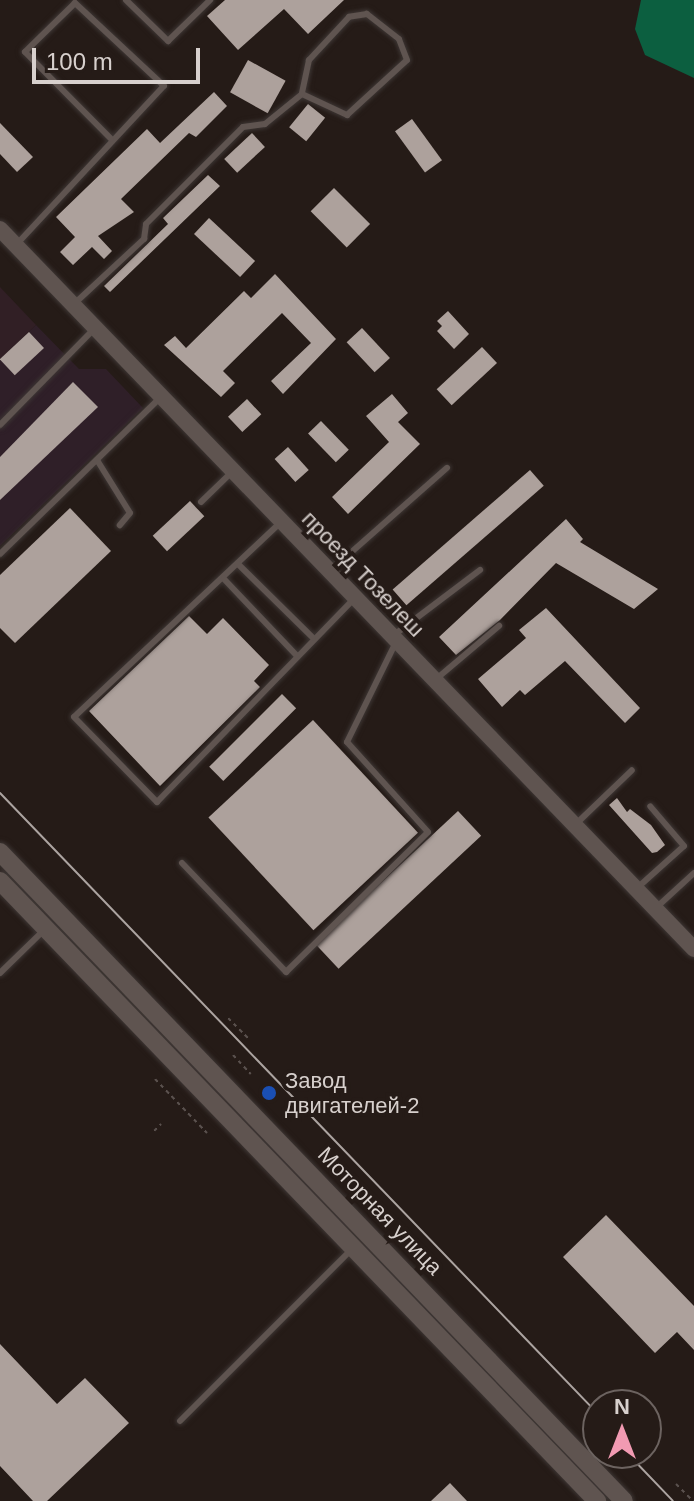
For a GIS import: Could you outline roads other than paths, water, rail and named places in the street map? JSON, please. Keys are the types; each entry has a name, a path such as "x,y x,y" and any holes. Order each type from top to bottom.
{"main road":[{"name":"Моторная улица","path":"1,854 624,1501"},
{"name":"Моторная улица","path":"0,881 597,1501"},
{"path":"445,1344 458,1342 461,1329"},
{"path":"467,1367 470,1355 482,1352"}],"street":[{"name":"проезд Тозелеш","path":"0,229 694,949"}],"lane":[{"path":"126,0 168,41 210,0"},
{"path":"16,245 87,173 111,139 164,86 75,3 25,52 111,139"},
{"path":"74,304 144,239 146,224 243,127 265,124 302,94 309,60 349,17 367,14 399,39 407,60 347,115 302,94"},
{"path":"0,425 96,327"},
{"path":"0,554 161,397"},
{"path":"97,460 130,513 120,525"},
{"path":"330,571 447,468"},
{"path":"201,502 233,471"},
{"path":"282,521 224,579 74,717 157,802 271,690 296,655 355,598"},
{"path":"238,564 313,638"},
{"path":"182,863 286,972 428,832 347,742 395,639 480,570"},
{"path":"224,579 296,655"},
{"path":"435,680 499,626"},
{"path":"575,825 632,770"},
{"path":"636,889 684,846 650,806"},
{"path":"655,909 694,873"},
{"path":"0,973 47,928"},
{"path":"180,1421 271,1325 352,1249"}],"tram line":[{"path":"0,793 582,1397"},
{"path":"642,1469 673,1501"}],"place":[{"name":"Завод двигателей-2","path":"269,1093"}]}
